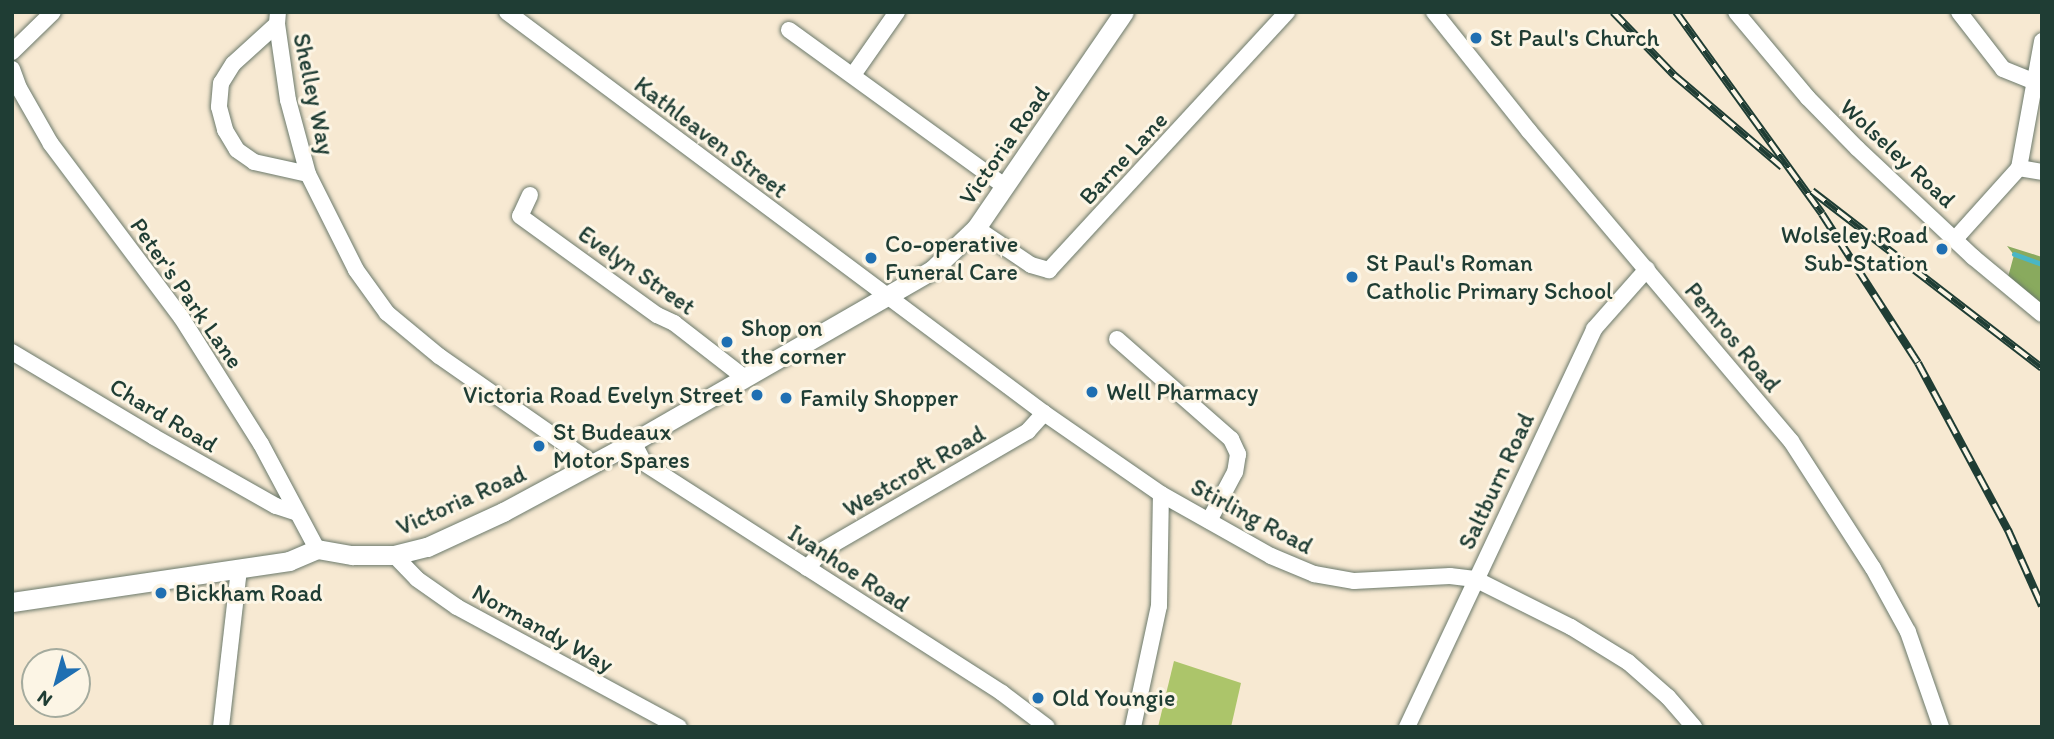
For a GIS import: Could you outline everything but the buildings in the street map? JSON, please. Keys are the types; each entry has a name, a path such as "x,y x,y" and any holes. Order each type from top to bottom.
{"street":[{"path":"12,52 53,12"},
{"name":"Kathleaven Street","path":"508,12 810,240 890,295"},
{"path":"853,75 897,12"},
{"name":"Victoria Road","path":"317,549 352,555 394,555 427,547 481,523 594,464 932,270 976,228 1124,12"},
{"name":"Barne Lane","path":"976,228 1031,265 1049,270 1287,12"},
{"name":"Pemros Road","path":"1434,12 1529,131 1791,441 1828,495 1908,632 1941,727"},
{"name":"Wolseley Road","path":"1736,12 1808,98 1858,149 1956,238 1973,257 2042,314"},
{"path":"1959,12 2003,69 2033,81"},
{"name":"Shelley Way","path":"277,18 233,64 221,83 219,107 225,130 237,149 254,162 308,174"},
{"name":"Shelley Way","path":"277,18 288,100 308,174 356,270 387,313 439,356 594,464"},
{"path":"789,30 1006,187"},
{"path":"1956,238 2019,168 2042,41"},
{"name":"Peter's Park Lane","path":"12,69 19,88 51,144 181,317 261,443 295,512 317,549"},
{"path":"2019,168 2042,172"},
{"name":"Evelyn Street","path":"530,195 520,216 657,315 674,323 745,378"},
{"name":"Saltburn Road","path":"1407,727 1594,328 1647,269"},
{"name":"Stirling Road","path":"890,295 1044,413 1161,494 1271,556 1314,574 1354,581 1450,576 1475,579 1570,627 1628,662 1668,697 1694,727"},
{"path":"1120,348 1231,439 1238,454 1235,472 1209,521"},
{"name":"Chard Road","path":"12,352 176,450 276,506 295,512"},
{"name":"Westcroft Road","path":"807,568 823,550 1028,431 1044,413"},
{"name":"Ivanhoe Road","path":"633,442 645,463 1002,693 1047,727"},
{"path":"1133,727 1159,606 1161,494"},
{"path":"12,602 289,561 317,549"},
{"name":"Normandy Way","path":"394,555 417,579 457,607 679,727"},
{"path":"221,727 239,569"}],"green space":[{"path":"2007,246 2042,257 2042,305 2008,277 2014,255"},
{"path":"1174,661 1241,683 1231,727 1158,727"}],"waterway":[{"path":"2014,254 2042,264"}],"railway":[{"path":"1613,12 1674,75 1782,167"},
{"path":"1676,12 1822,214 1918,363 2008,530 2042,606"},
{"path":"1812,191 2042,368"}],"place":[{"name":"St Paul's Church","path":"1476,38"},
{"name":"Wolseley Road Sub-Station","path":"1942,249"},
{"name":"Co-operative Funeral Care","path":"871,258"},
{"name":"St Paul's Roman Catholic Primary School","path":"1352,277"},
{"name":"Shop on the corner","path":"727,342"},
{"name":"Well Pharmacy","path":"1092,392"},
{"name":"Victoria Road Evelyn Street","path":"757,395"},
{"name":"Family Shopper","path":"786,398"},
{"name":"St Budeaux Motor Spares","path":"539,446"},
{"name":"Bickham Road","path":"161,593"},
{"name":"Old Youngie","path":"1038,698"}]}
